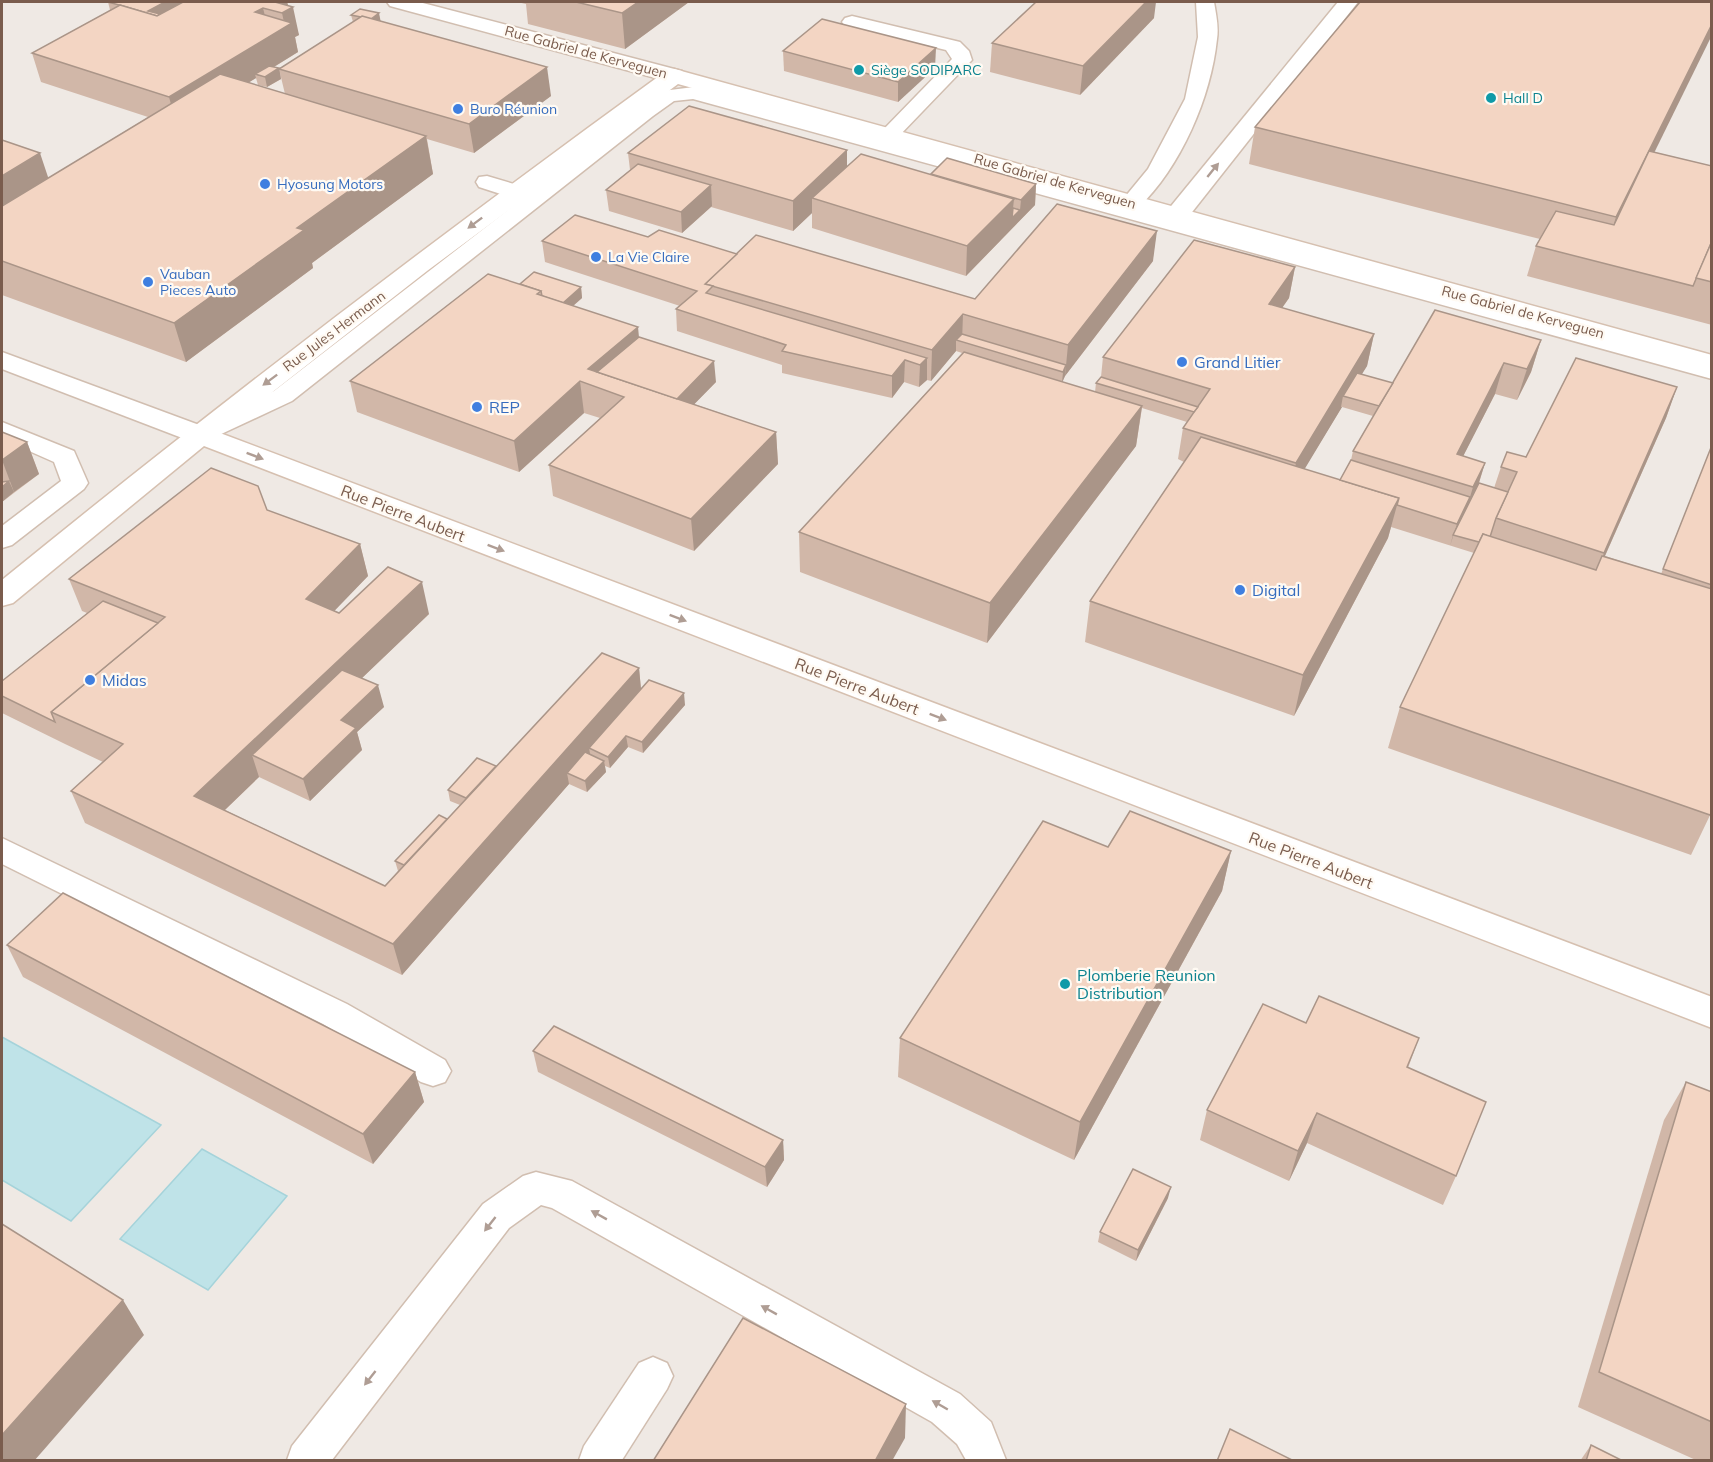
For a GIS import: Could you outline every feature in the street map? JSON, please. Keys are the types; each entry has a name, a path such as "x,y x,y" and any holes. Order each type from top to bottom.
{"street":[{"name":"Rue Gabriel de Kerveguen","path":"398,2 425,5 674,76 890,134 1067,199 1131,203 1712,363"},
{"path":"1176,216 1348,2"},
{"name":"Rue Jules Hermann","path":"2,596 136,484 516,192 674,76"},
{"name":"Rue Pierre Aubert","path":"2,360 1712,1012"}],"lane":[{"path":"1131,203 1158,171 1194,99 1208,38 1205,2"},
{"path":"852,22 952,46 959,51 962,60 890,134"},
{"path":"200,435 283,396 669,95 694,93 1067,199 1712,372"},
{"path":"487,182 516,192"},
{"path":"2,430 65,457 75,483 2,539"},
{"path":"2,850 335,1014 433,1071"},
{"path":"307,1461 496,1216 536,1188 559,1193 946,1408 962,1420 983,1443 986,1461"},
{"path":"598,1461 653,1376"}],"shaded area":[{"path":"2,2 1711,2 1711,1460 2,1460"}],"water":[{"path":"2,1037 161,1125 71,1221 2,1180"},
{"path":"202,1149 287,1196 208,1290 120,1239"}],"building":[{"path":"108,2 165,2 148,11 160,14 157,16"},
{"path":"183,2 275,2 293,7 282,13 263,8 255,12 292,23 169,97 32,53 120,5 157,16"},
{"path":"576,2 638,2 622,13"},
{"path":"1036,2 1146,2 1083,66 992,43"},
{"name":"Hall D","path":"1360,2 1712,2 1712,24 1616,217 1255,127"},
{"path":"360,9 379,13 371,19 351,15"},
{"path":"362,16 547,67 469,124 279,69"},
{"path":"822,19 936,48 898,82 783,51"},
{"path":"269,66 279,68 265,77 255,74"},
{"path":"220,74 426,136 297,228 304,230 174,323 2,261 2,206"},
{"path":"689,106 847,150 793,201 628,153"},
{"path":"2,140 40,153 2,176"},
{"path":"1649,151 1712,166 1712,241 1693,286 1536,246 1556,211 1614,225"},
{"path":"861,154 1014,199 967,246 812,198"},
{"path":"947,158 1036,184 1021,200 931,174"},
{"path":"638,164 711,185 681,212 606,190"},
{"path":"1057,204 1157,231 1068,345 963,314 932,350 705,284 756,235 975,299"},
{"path":"1013,208 1020,210 1012,218"},
{"path":"575,215 648,237 659,230 737,254 705,284 713,286 706,293 927,358 920,365 905,360 892,376 782,351 786,345 676,309 697,291 542,241"},
{"path":"1194,240 1295,267 1269,304 1374,334 1296,463 1183,428 1210,389 1103,357"},
{"path":"1712,241 1712,282 1696,278"},
{"path":"534,272 581,287 563,303 542,296 541,291 520,284"},
{"path":"488,274 541,291 537,294 638,327 588,369 776,432 691,519 549,465 624,397 580,381 514,441 350,381"},
{"path":"1435,310 1541,340 1527,369 1504,363 1457,454 1485,463 1473,487 1353,451"},
{"path":"962,334 1066,365 1063,372 956,340"},
{"path":"639,337 714,361 677,399 597,372"},
{"path":"964,352 1142,406 990,603 799,532"},
{"path":"1576,358 1677,387 1604,553 1496,518 1517,472 1501,467 1507,452 1526,457"},
{"path":"1357,373 1393,383 1379,406 1343,396"},
{"path":"1101,377 1198,407 1194,412 1096,383"},
{"path":"2,432 27,442 2,460"},
{"name":"Digital","path":"1201,437 1399,498 1303,675 1090,601"},
{"path":"1712,445 1712,585 1663,569"},
{"path":"1351,460 1470,497 1457,524 1397,505 1399,498 1340,480"},
{"path":"211,468 258,486 267,510 360,544 306,599 339,613 388,567 422,582 194,796 385,886 602,653 639,668 393,944 71,791 123,744 51,712 165,617 69,579"},
{"path":"1479,483 1508,492 1490,537 1483,534 1479,542 1453,535"},
{"path":"1483,534 1596,570 1602,556 1712,589 1712,811 1710,815 1400,707"},
{"path":"103,601 158,623 51,712 55,722 2,696 2,681"},
{"path":"342,670 378,685 341,720 356,728 303,779 252,755"},
{"path":"649,680 684,693 642,742 626,736 608,757 589,748"},
{"path":"585,752 604,761 585,781 567,773"},
{"path":"477,758 496,766 466,798 448,790"},
{"name":"Plomberie Reunion Distribution","path":"1130,811 1231,851 1080,1122 900,1038 1043,821 1108,847"},
{"path":"439,815 447,819 404,865 395,861"},
{"path":"63,893 415,1072 363,1134 7,945"},
{"path":"1319,996 1419,1038 1407,1067 1486,1102 1456,1176 1317,1113 1298,1151 1207,1110 1263,1004 1306,1023"},
{"path":"554,1026 783,1140 765,1167 533,1051"},
{"path":"1686,1082 1712,1092 1712,1422 1599,1372"},
{"path":"1133,1169 1171,1187 1138,1250 1100,1232"},
{"path":"2,1224 123,1300 2,1435"},
{"path":"743,1318 906,1404 875,1461 653,1461"},
{"path":"1230,1429 1294,1461 1217,1461"},
{"path":"1591,1445 1623,1461 1586,1461"}],"place":[{"name":"Siège SODIPARC","path":"859,70"},
{"name":"Hall D","path":"1491,98"},
{"name":"Buro Réunion","path":"458,109"},
{"name":"Hyosung Motors","path":"265,184"},
{"name":"La Vie Claire","path":"596,257"},
{"name":"Vauban Pieces Auto","path":"148,282"},
{"name":"Grand Litier","path":"1182,362"},
{"name":"REP","path":"477,407"},
{"name":"Digital","path":"1240,590"},
{"name":"Midas","path":"90,680"},
{"name":"Plomberie Reunion Distribution","path":"1065,984"}]}
